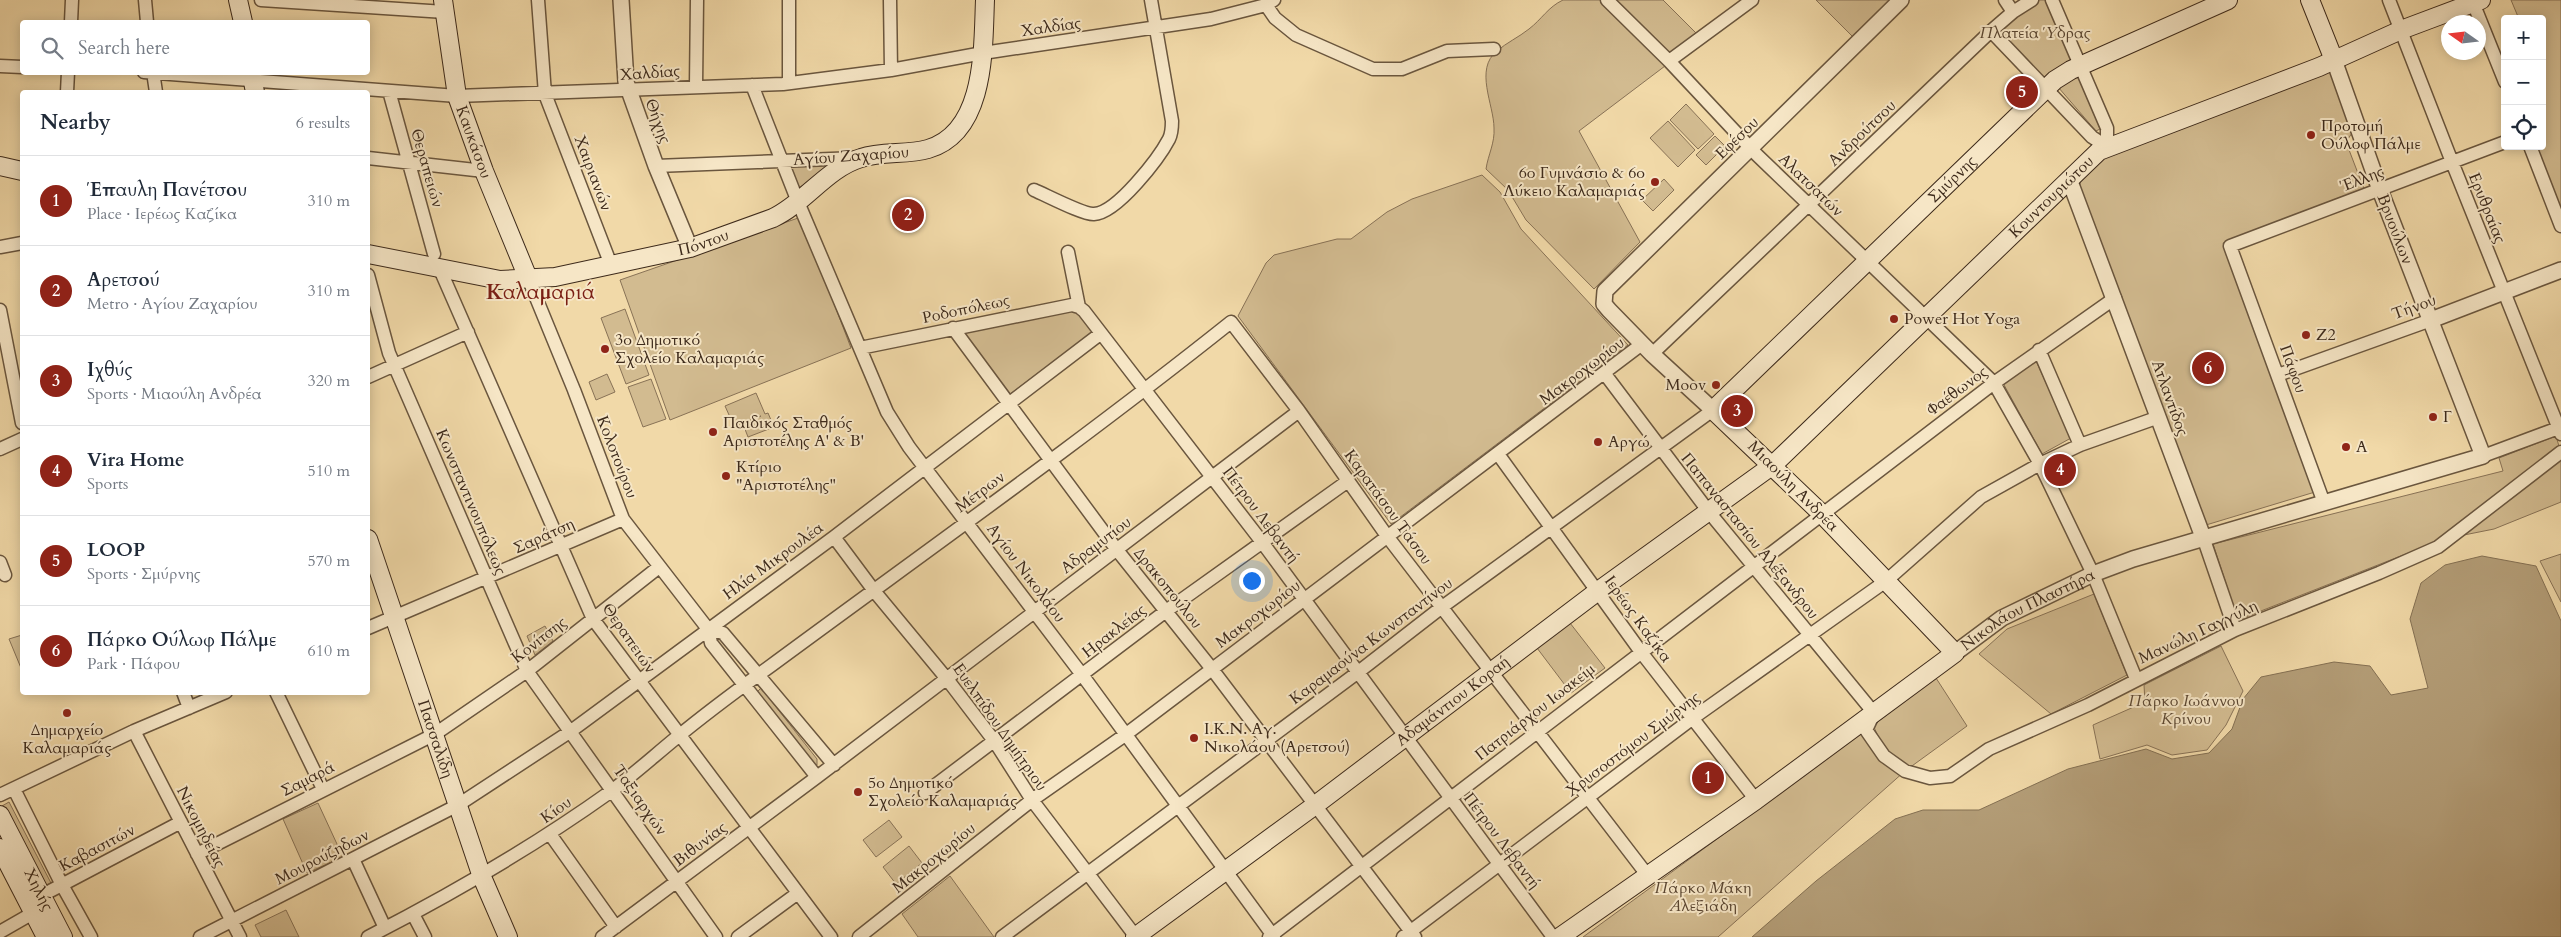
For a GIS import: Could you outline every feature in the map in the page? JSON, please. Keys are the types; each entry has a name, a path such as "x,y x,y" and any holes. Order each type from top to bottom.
{"main road":[{"path":"238,0 243,20"},
{"name":"Αγίου Ζαχαρίου","path":"860,158 925,150 940,144 954,135 962,126 971,106 983,54 985,0"},
{"name":"Σμύρνης","path":"1713,410 2046,88 2063,74 2228,0"},
{"name":"Βρυούλων","path":"2310,0 2334,60"},
{"name":"Κουντουριώτου","path":"1774,465 1928,318 2088,159 2107,147 2334,60 2475,1"},
{"name":"Καυκάσου","path":"444,6 457,96 484,171 528,278"},
{"name":"Πόντου","path":"370,254 502,270 528,278 555,277 690,248 774,218 798,202 821,182 860,158"},
{"path":"0,166 20,171"},
{"path":"0,178 20,182"},
{"name":"Πόντου","path":"370,243 436,261"},
{"name":"Μιαούλη Ανδρέα","path":"1713,410 1774,465 1955,653"},
{"name":"Αδαμάντιου Κοραή","path":"1136,937 1405,738 1598,591 1774,465"},
{"name":"Πασσαλίδη","path":"370,545 482,877 508,937"},
{"name":"Νικολάου Πλαστήρα","path":"1560,937 1756,800 1955,653"},
{"name":"Χηλής","path":"0,815 46,937"},
{"name":"Χηλής","path":"0,848 34,904 63,937"}],"street":[{"path":"71,20 72,0"},
{"path":"145,0 147,20"},
{"path":"261,0 444,6"},
{"name":"Χαιριανών","path":"538,0 545,94 611,265"},
{"name":"Θήχης","path":"621,0 626,82 656,166 690,248"},
{"path":"696,86 697,0"},
{"path":"789,0 789,83"},
{"path":"890,0 891,70"},
{"path":"1034,190 1094,214 1117,202 1137,182 1168,140 1172,132 1172,121 1151,0"},
{"path":"1669,60 1752,0"},
{"name":"Εφέσου","path":"1604,304 1605,291 1901,0"},
{"path":"2005,0 2013,12"},
{"name":"Ανδρούτσου","path":"1647,349 1810,206 1991,31 2013,12 2032,0"},
{"path":"1991,31 2096,141 2107,147 2108,128 2052,0"},
{"name":"Ερυθραίας","path":"2389,0 2503,292 2560,429"},
{"path":"2475,1 2501,71"},
{"path":"1270,2 1275,18 1296,34 1372,69 1402,69 1446,51 1494,50"},
{"name":"Χαλδίας","path":"370,90 457,96 629,91 696,86 789,83 891,70 1211,19 1270,2"},
{"name":"Αλατσατών","path":"1609,2 1669,60 1751,149 1994,383 2040,464 2093,574 2136,679"},
{"name":"Βρυούλων","path":"2334,60 2380,190 2483,456"},
{"path":"0,66 20,67"},
{"path":"67,90 68,75"},
{"path":"153,75 156,90"},
{"name":"Χαλδίας","path":"175,75 318,89 354,90"},
{"name":"Αγίου Νικολάου","path":"752,85 784,161 798,202 887,412 926,468 1083,676 1272,936"},
{"name":"Θεραπειών","path":"389,91 407,162 436,261 593,619 831,937"},
{"name":"Έλλης","path":"2230,246 2501,144"},
{"path":"2532,150 2561,226"},
{"path":"370,158 484,171"},
{"name":"Αγίου Ζαχαρίου","path":"656,166 860,158"},
{"name":"Ατλαντίδος","path":"2069,179 2204,537 2235,630"},
{"path":"0,248 20,243"},
{"name":"Πάφου","path":"2230,246 2324,503"},
{"name":"Πέτρου Λεβαντή","path":"1068,252 1078,306 1084,311 1262,542 1553,937"},
{"name":"Τήνου","path":"2278,374 2431,320 2561,270"},
{"name":"Κολοτούρου","path":"528,278 574,390 622,519 708,629 711,644 817,777"},
{"name":"Κωνσταντινουπόλεως","path":"370,282 394,365 486,579 528,671 571,731"},
{"name":"Φαέθωνος","path":"1822,514 1994,383 2115,298"},
{"name":"Μιαούλη Ανδρέα","path":"1604,304 1647,349 1713,410"},
{"name":"Ροδοπόλεως","path":"860,348 1072,305 1078,306"},
{"path":"0,310 20,413"},
{"name":"Μέτρων","path":"745,685 875,592 1050,459 1145,390 1231,322"},
{"name":"Καρατάσου Τάσου","path":"1231,322 1299,411 1387,536 1492,670 1587,798 1648,876"},
{"name":"Δρακοπούλου","path":"953,328 1116,550 1212,669 1314,806 1362,866 1409,935"},
{"path":"370,376 468,332"},
{"name":"Ηλία Μικρουλέα","path":"458,805 571,731 640,682 708,629 926,468 1100,334"},
{"name":"Μακροχωρίου","path":"860,937 1032,800 1125,735 1387,536 1605,374 1647,349"},
{"path":"2039,350 2080,445"},
{"name":"Παπαναστασίου Αλέξανδρου","path":"1605,374 1709,512 1874,713"},
{"name":"Καραμαούνα Κωνσταντίνου","path":"1002,937 1357,673 1442,607 1713,410"},
{"name":"Αδραμυτίου","path":"817,777 1299,411"},
{"name":"Χρυσοστόμου Σμύρνης","path":"1409,935 1693,718 1886,581 1981,497 2040,464 2080,445 2159,417"},
{"path":"2483,456 2560,429"},
{"path":"0,449 20,440"},
{"name":"Μανώλη Γαγγύλη","path":"1874,713 1866,730 1884,756 1905,771 1938,778 1950,776 1989,749 2088,705 2235,630 2379,573 2438,547 2561,452"},
{"name":"Ιερέως Καζίκα","path":"1498,454 1641,652 1756,800"},
{"name":"Νικολάου Πλαστήρα","path":"1955,653 2002,618 2093,574 2133,559 2483,456"},
{"name":"Ηρακλείας","path":"925,792 1083,676 1166,611 1348,481"},
{"name":"Πατριάρχου Ιωακείμ","path":"1272,936 1537,730 1756,567 1822,514"},
{"name":"Σαράτση","path":"370,627 486,579 622,519"},
{"name":"Ευελπίδου Δημήτριου","path":"834,537 875,592 947,678 994,742 1032,800 1136,937"},
{"path":"0,562 5,574"},
{"name":"Κονίτσης","path":"435,734 528,671 659,567"},
{"name":"Κολοτούρου","path":"708,629 723,633 760,674 834,765"},
{"name":"Κίου","path":"368,937 482,877 550,834 613,790 679,735 745,685"},
{"path":"184,695 189,708"},
{"path":"0,795 134,731 219,695"},
{"path":"277,695 323,789"},
{"name":"Νικομηδείας","path":"134,731 240,937"},
{"name":"Ταξιαρχών","path":"571,731 716,937"},
{"name":"Σαμαρά","path":"197,854 435,734"},
{"name":"Βιθυνίας","path":"602,937 817,777"},
{"path":"14,789 62,885 91,937"},
{"name":"Μουρούζηδων","path":"200,937 458,805"},
{"name":"Καβασιτών","path":"0,932 34,904 62,885 181,822"},
{"path":"550,834 616,926"},
{"path":"353,859 385,928"},
{"path":"738,937 798,893"},
{"path":"413,914 425,937"}],"green space":[{"path":"1563,0 1601,0 1665,66 1579,131 1640,242 1594,289 1526,220 1508,190 1486,169 1494,133 1486,77 1490,59 1497,51 1529,29 1553,6"},
{"path":"1616,0 1663,0 1698,35 1670,55"},
{"path":"1816,0 1894,0 1854,38"},
{"name":"Πλατεία Ύδρας","path":"2039,0 2048,0 2075,61 2042,80 1998,31 2024,9"},
{"path":"2511,0 2561,0 2561,208 2537,150 2546,150 2546,15 2517,15"},
{"path":"2330,70 2352,133 2346,142 2364,189 2223,243 2315,492 2206,525 2080,188 2080,175 2105,151"},
{"path":"2080,72 2100,129 2096,131 2058,87"},
{"path":"1686,104 1714,134 1698,149 1670,120"},
{"path":"1668,121 1695,150 1678,167 1650,138"},
{"path":"1715,136 1725,146 1706,165 1696,155"},
{"path":"833,163 799,188 790,167"},
{"path":"1482,175 1500,192 1521,229 1628,345 1391,524 1238,316 1266,263 1274,255 1337,239 1351,239 1387,212 1412,199"},
{"path":"1664,179 1674,190 1653,211 1642,200"},
{"path":"801,217 851,348 670,420 620,280"},
{"path":"625,309 649,375 626,384 601,318"},
{"path":"1077,310 1094,331 1010,394 962,330"},
{"path":"2036,361 2071,438 2042,454 2003,383"},
{"path":"607,374 615,392 596,400 589,382"},
{"path":"651,379 666,419 643,427 628,387"},
{"path":"756,393 765,414 768,413 774,427 748,437 743,424 761,416 734,426 725,406"},
{"path":"2556,436 2561,453 2561,502 2494,529 2444,539 2238,620 2213,544 2503,471 2499,458"},
{"path":"2561,554 2561,602 2540,561"},
{"path":"2094,594 2127,675 2051,714 1979,654 2007,629"},
{"path":"1570,623 1605,668 1571,693 1537,648"},
{"path":"545,626 553,641 535,655 527,636"},
{"path":"20,636 20,666 9,639"},
{"name":"Πάρκο Ιωάννου Κρίνου","path":"2221,646 2243,691 2226,725 2207,750 2172,755 2147,745 2100,759 2093,725 2145,702 2144,685"},
{"name":"Πάρκο Μάκη Αλεξιάδη","path":"1936,678 1967,726 1905,771 1718,937 1583,937 1866,730 1882,745 1873,725"},
{"path":"761,688 817,759 817,765 814,766 757,692"},
{"path":"9,802 51,883 44,887 2,806"},
{"path":"318,803 343,857 307,873 283,819"},
{"path":"889,820 902,837 876,857 863,840"},
{"path":"909,846 922,863 896,884 883,867"},
{"path":"950,876 994,937 918,937 902,914"},
{"path":"286,910 299,937 261,937 255,925"}],"shaded area":[{"path":"2482,556 2536,566 2561,621 2561,937 1752,937 1816,881 1895,819 1923,810 1979,810 2068,769 2146,749 2172,759 2209,753 2232,729 2243,699 2261,677 2334,662 2370,666 2391,695 2428,688 2410,619 2421,583 2445,565"}],"place":[{"name":"LOOP","path":"2022,92"},
{"name":"Προτομή Ούλοφ Πάλμε","path":"2311,135"},
{"name":"6ο Γυμνάσιο & 6ο Λύκειο Καλαμαριάς","path":"1655,182"},
{"name":"Αρετσού","path":"908,215"},
{"name":"Power Hot Yoga","path":"1894,319"},
{"name":"Ζ2","path":"2306,335"},
{"name":"3ο Δημοτικό Σχολείο Καλαμαριάς","path":"605,349"},
{"name":"Πάρκο Ούλωφ Πάλμε","path":"2208,368"},
{"name":"Moov","path":"1716,385"},
{"name":"Ιχθύς","path":"1737,411"},
{"name":"Γ","path":"2433,417"},
{"name":"Παιδικός Σταθμός Αριστοτέλης Α' & Β'","path":"713,432"},
{"name":"Αργώ","path":"1598,442"},
{"name":"Α","path":"2346,447"},
{"name":"Vira Home","path":"2060,470"},
{"name":"Κτίριο \"Αριστοτέλης\"","path":"726,476"},
{"name":"Δημαρχείο Καλαμαριάς","path":"67,713"},
{"name":"Ι.Κ.Ν. Αγ. Νικολάου (Αρετσού)","path":"1194,738"},
{"name":"Έπαυλη Πανέτσου","path":"1708,778"},
{"name":"5ο Δημοτικό Σχολείο Καλαμαριάς","path":"858,792"}],"district":[{"name":"Καλαμαριά","path":"541,292"}]}
